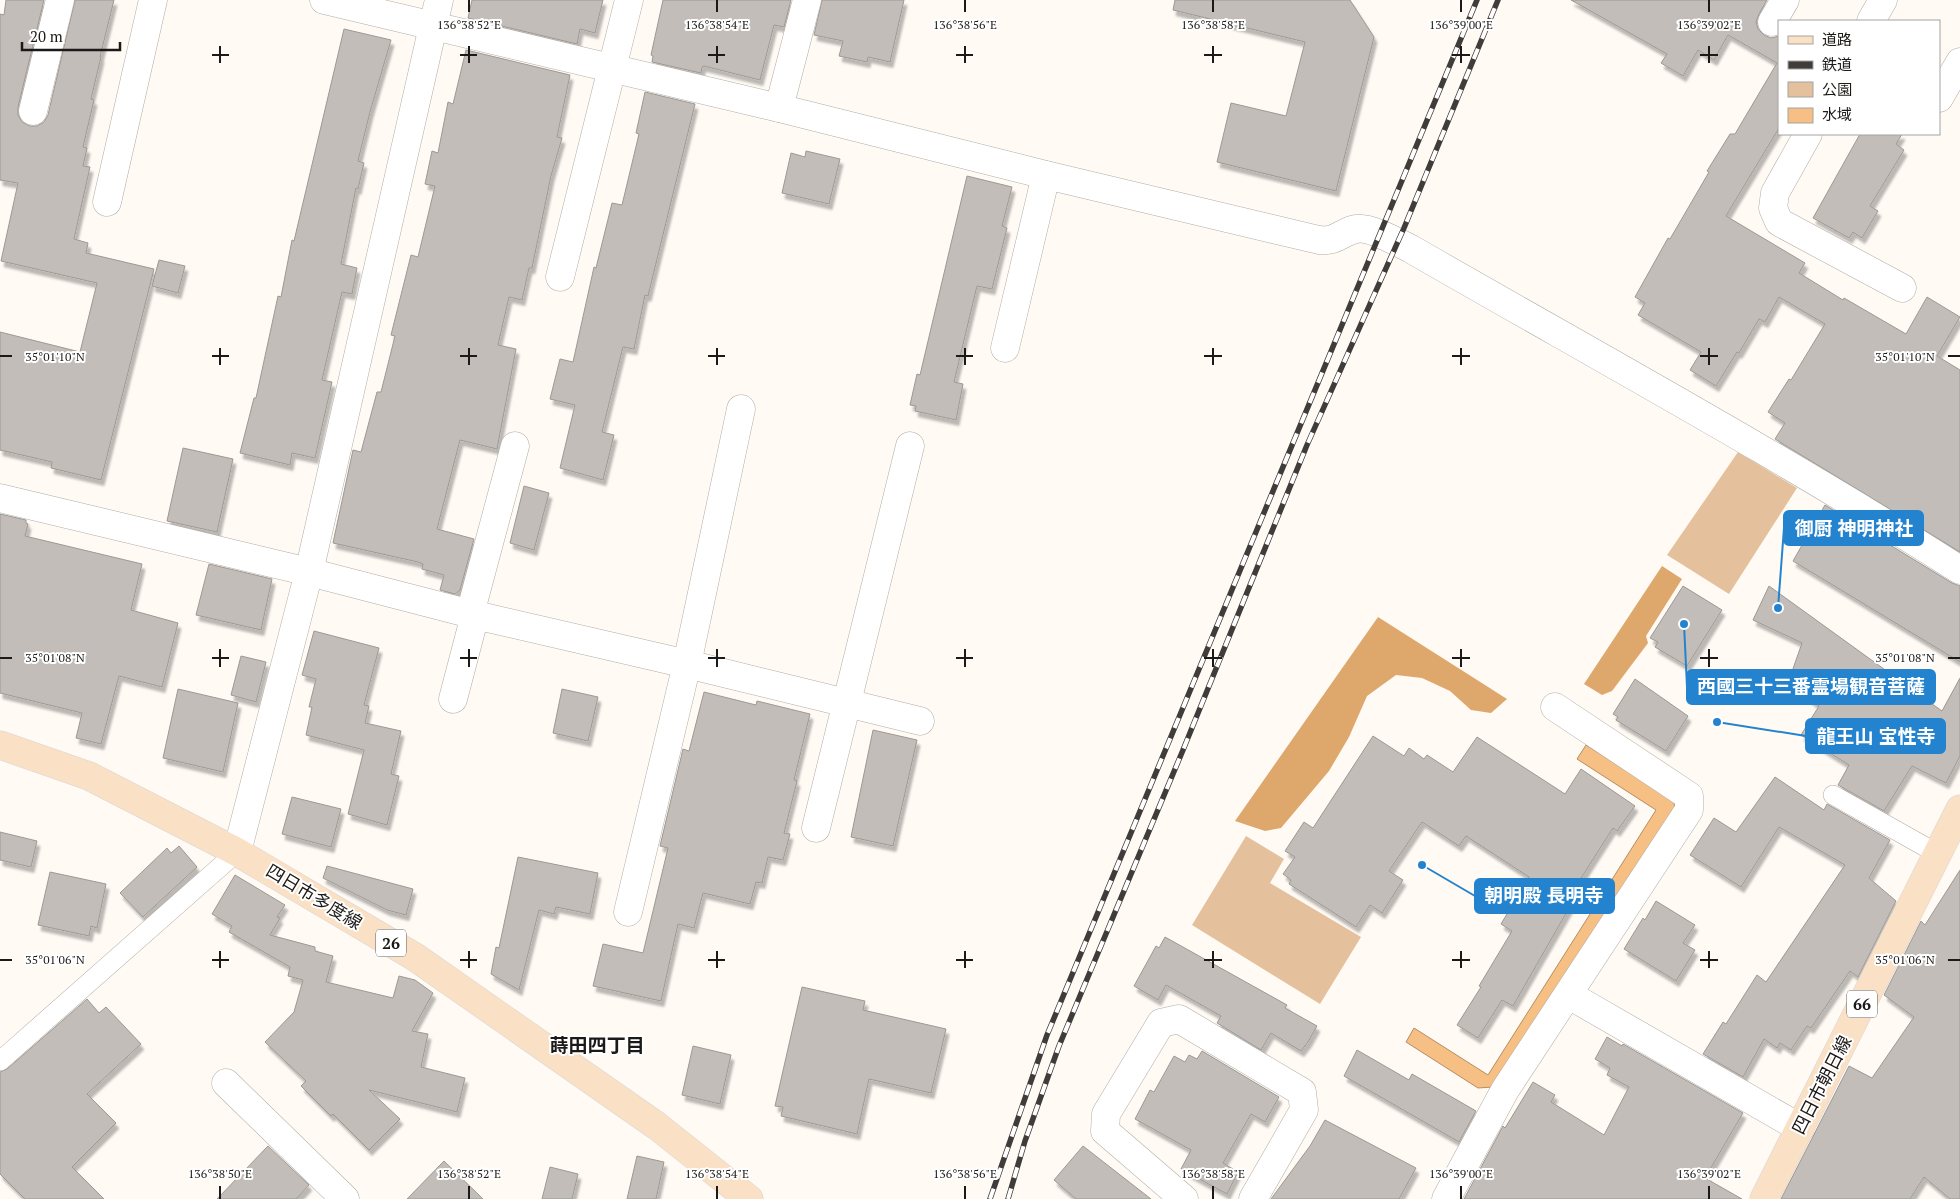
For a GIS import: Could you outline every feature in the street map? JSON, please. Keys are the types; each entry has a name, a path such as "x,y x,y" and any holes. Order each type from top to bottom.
{"main road":[{"name":"四日市多度線","path":"0,744 88,776 237,852 414,957 657,1126 749,1199"},
{"name":"四日市朝日線","path":"1764,1199 1960,809"}],"street":[{"path":"33,111 60,0"},
{"path":"107,202 153,0"},
{"path":"324,0 779,108 1046,175 1319,240 1328,241 1356,229 1366,230 1411,249 1701,414 1887,523 1960,570"},
{"path":"237,852 309,572 439,0"},
{"path":"560,277 629,0"},
{"path":"779,108 807,0"},
{"path":"1872,20 1883,0"},
{"path":"1940,96 1960,62"},
{"path":"1807,135 1775,193 1773,208 1779,222 1902,288"},
{"path":"1005,348 1046,175"},
{"path":"628,912 686,664 741,409"},
{"path":"453,699 515,446"},
{"path":"816,828 845,703 910,446"},
{"path":"0,498 309,572 473,615 920,721"},
{"path":"1446,1199 1505,1090 1689,810 1689,796 1555,707"},
{"path":"1569,995 1800,1128"},
{"path":"1184,1199 1105,1131 1106,1114 1161,1023 1179,1019 1302,1092 1304,1110 1253,1199"},
{"path":"226,1084 345,1199"}],"lane":[{"path":"1833,795 1938,854"},
{"path":"0,1061 237,852"}],"green space":[{"path":"1738,452 1797,488 1729,594 1667,555"},
{"path":"1246,836 1284,859 1270,883 1361,937 1320,1004 1192,925"}],"shaded area":[{"path":"1662,566 1682,579 1646,636 1648,643 1612,691 1602,695 1584,684"},
{"path":"1378,617 1507,699 1491,713 1471,710 1450,691 1422,678 1396,675 1367,696 1349,737 1329,771 1281,828 1265,831 1235,821"}],"water":[{"path":"1586,745 1674,801 1675,814 1493,1087 1478,1088 1406,1042 1414,1028 1488,1075 1656,810 1577,759"}],"building":[{"path":"6,0 44,0 18,107 18,115 22,122 30,126 37,126 44,122 48,115 75,0 114,0 91,99 94,100 83,147 87,148 83,166 90,167 74,239 88,243 86,253 154,269 101,480 51,468 52,462 0,450 0,332 80,352 97,283 1,261 18,183 0,180 0,14 4,15"},
{"path":"472,0 603,0 595,33 580,29 577,44 468,18"},
{"path":"663,0 791,0 784,27 774,25 760,80 704,66 701,73 652,62 653,56 651,55"},
{"path":"822,0 904,0 890,62 868,57 867,62 839,56 843,41 814,35"},
{"path":"1175,0 1350,0 1374,37 1336,191 1217,162 1231,103 1286,116 1305,42 1173,10"},
{"path":"1571,0 1767,0 1756,22 1758,29 1764,35 1771,38 1778,36 1778,130 1726,216 1805,263 1799,273 1843,300 1844,298 1906,334 1927,297 1960,317 1937,356 1960,370 1960,552 1775,439 1785,423 1768,412 1789,379 1791,380 1825,324 1779,297 1765,322 1759,319 1739,353 1737,352 1716,386 1690,370 1701,352 1638,315 1645,303 1635,297 1668,238 1670,239 1709,172 1707,171 1730,134 1735,134 1777,63 1728,35 1714,60 1698,50 1683,76 1661,63 1667,54"},
{"path":"344,29 391,40 358,161 364,163 358,189 356,188 341,264 357,268 352,294 342,292 322,380 332,382 315,458 292,453 290,465 240,453 254,398 256,398 278,296 281,297 292,240 294,241"},
{"path":"466,50 570,75 557,137 562,138 551,176 532,268 529,268 522,300 509,297 498,345 516,349 497,449 460,440 437,529 474,539 460,590 455,594 440,590 444,575 422,569 423,564 333,543 353,450 361,452 377,392 381,392 395,336 391,335 411,255 418,257 435,186 425,184 432,151 438,153 448,102 453,104"},
{"path":"645,92 695,104 648,296 645,295 634,349 623,347 602,432 614,435 603,480 560,468 575,405 550,399 560,359 573,362 594,267 596,268 612,203 622,205 639,134 636,133"},
{"path":"1859,135 1901,135 1896,144 1904,150 1870,206 1878,211 1862,238 1853,232 1849,238 1813,218"},
{"path":"806,151 840,159 829,204 782,193 791,153 805,157"},
{"path":"967,176 1012,187 1002,226 1007,228 992,289 977,286 954,382 963,384 956,420 915,411 916,406 910,405 917,374 920,375"},
{"path":"159,260 185,266 178,293 152,286"},
{"path":"183,448 233,459 217,532 167,521"},
{"path":"524,486 549,493 534,550 510,543"},
{"path":"1825,505 1952,583 1960,586 1960,662 1793,561"},
{"path":"0,514 26,520 28,524 25,536 142,564 131,610 178,623 162,687 119,676 101,744 76,738 82,713 0,693"},
{"path":"209,564 272,579 261,630 196,615"},
{"path":"1683,586 1722,610 1687,666 1655,647 1658,642 1650,638"},
{"path":"1769,586 1942,711 1960,678 1960,756 1946,783 1912,766 1884,811 1838,785 1849,765 1801,735 1819,706 1788,683 1802,643 1753,620"},
{"path":"314,631 379,648 364,705 369,706 365,723 401,731 391,774 399,776 387,825 348,814 364,750 306,735 312,707 309,707 316,679 302,675"},
{"path":"241,656 266,662 256,702 231,695"},
{"path":"1635,679 1688,716 1666,751 1616,720 1618,717 1613,714"},
{"path":"178,689 238,703 223,772 163,758"},
{"path":"562,689 598,697 588,741 553,733"},
{"path":"704,692 756,705 757,701 810,714 794,780 797,781 784,833 790,834 783,860 768,857 762,883 756,882 750,904 703,893 694,928 678,924 661,1001 593,986 603,944 643,953 668,848 660,846 683,749 689,751"},
{"path":"873,730 917,740 893,846 851,837"},
{"path":"1373,736 1404,756 1409,748 1424,759 1427,755 1453,772 1477,737 1565,794 1581,769 1635,806 1617,831 1613,828 1567,900 1572,903 1513,1006 1502,1000 1478,1038 1457,1025 1481,987 1479,986 1512,931 1501,924 1529,877 1466,836 1459,846 1422,822 1389,871 1403,880 1382,913 1370,905 1356,927 1289,884 1291,880 1283,874 1295,857 1285,851 1304,822 1313,828"},
{"path":"1775,777 1824,810 1827,804 1890,840 1869,878 1896,901 1858,977 1850,971 1811,1028 1807,1026 1791,1050 1780,1043 1777,1048 1764,1039 1743,1077 1703,1054 1723,1022 1726,1024 1757,975 1766,982 1845,865 1779,827 1741,887 1690,855 1714,818 1736,832"},
{"path":"292,797 341,809 331,847 282,834"},
{"path":"0,832 37,841 31,867 0,860"},
{"path":"179,846 197,867 143,917 120,893 167,848 171,853"},
{"path":"518,857 598,873 590,914 556,907 554,914 539,910 519,990 491,974 496,947 499,948"},
{"path":"327,866 413,889 406,915 387,910 323,878"},
{"path":"1960,870 1960,1199 1950,1199 1924,1177 1910,1199 1781,1199 1849,1066 1872,1078 1914,1017 1884,995 1921,921 1925,925"},
{"path":"50,872 106,884 97,928 91,926 89,936 38,925"},
{"path":"235,875 285,905 277,917 280,918 270,935 315,947 315,951 333,956 326,982 393,998 399,976 415,980 433,993 412,1031 428,1034 421,1067 465,1078 457,1112 369,1090 400,1119 369,1150 333,1114 331,1116 301,1086 306,1081 265,1042 294,1012 303,980 288,976 290,967 229,932 232,926 212,914"},
{"path":"1656,901 1695,925 1683,943 1695,950 1676,981 1624,949"},
{"path":"1165,937 1287,1005 1285,1008 1317,1026 1301,1051 1271,1033 1261,1050 1217,1023 1221,1016 1166,985 1158,1000 1134,986 1156,946 1159,948"},
{"path":"802,987 865,1001 863,1010 946,1029 931,1093 869,1079 857,1134 781,1116 783,1107 775,1106"},
{"path":"87,999 99,1013 106,1007 141,1044 87,1094 116,1123 72,1167 104,1199 25,1199 0,1174 0,1072 7,1069"},
{"path":"1607,1037 1622,1046 1623,1044 1743,1113 1705,1178 1742,1199 1464,1199 1503,1126 1505,1128 1533,1082 1555,1095 1551,1102 1604,1135 1629,1087 1607,1075 1610,1068 1595,1059"},
{"path":"693,1046 731,1055 720,1104 682,1095"},
{"path":"1357,1050 1409,1080 1412,1074 1476,1111 1459,1142 1344,1076"},
{"path":"1202,1051 1279,1097 1265,1122 1251,1114 1223,1163 1238,1172 1227,1194 1181,1169 1191,1150 1135,1119 1150,1090 1154,1092 1174,1056 1185,1062 1189,1055 1197,1059"},
{"path":"1325,1120 1416,1168 1399,1199 1271,1199 1310,1146"},
{"path":"268,1146 309,1185 296,1199 217,1199"},
{"path":"1083,1146 1151,1199 1076,1199 1054,1180"},
{"path":"637,1156 664,1162 656,1199 627,1199"},
{"path":"444,1161 483,1199 407,1199"},
{"path":"550,1167 578,1174 572,1199 542,1199"}],"railway":[{"path":"990,1199 1047,1035 1477,0"},
{"path":"1008,1199 1025,1141 1059,1046 1183,750 1307,445 1404,228 1498,0"}],"place":[{"name":"御厨 神明神社","path":"1778,608"},
{"name":"西國三十三番霊場観音菩薩","path":"1684,624"},
{"name":"龍王山 宝性寺","path":"1717,722"},
{"name":"朝明殿 長明寺","path":"1422,865"}],"district":[{"name":"蒔田四丁目","path":"597,1045"}]}
